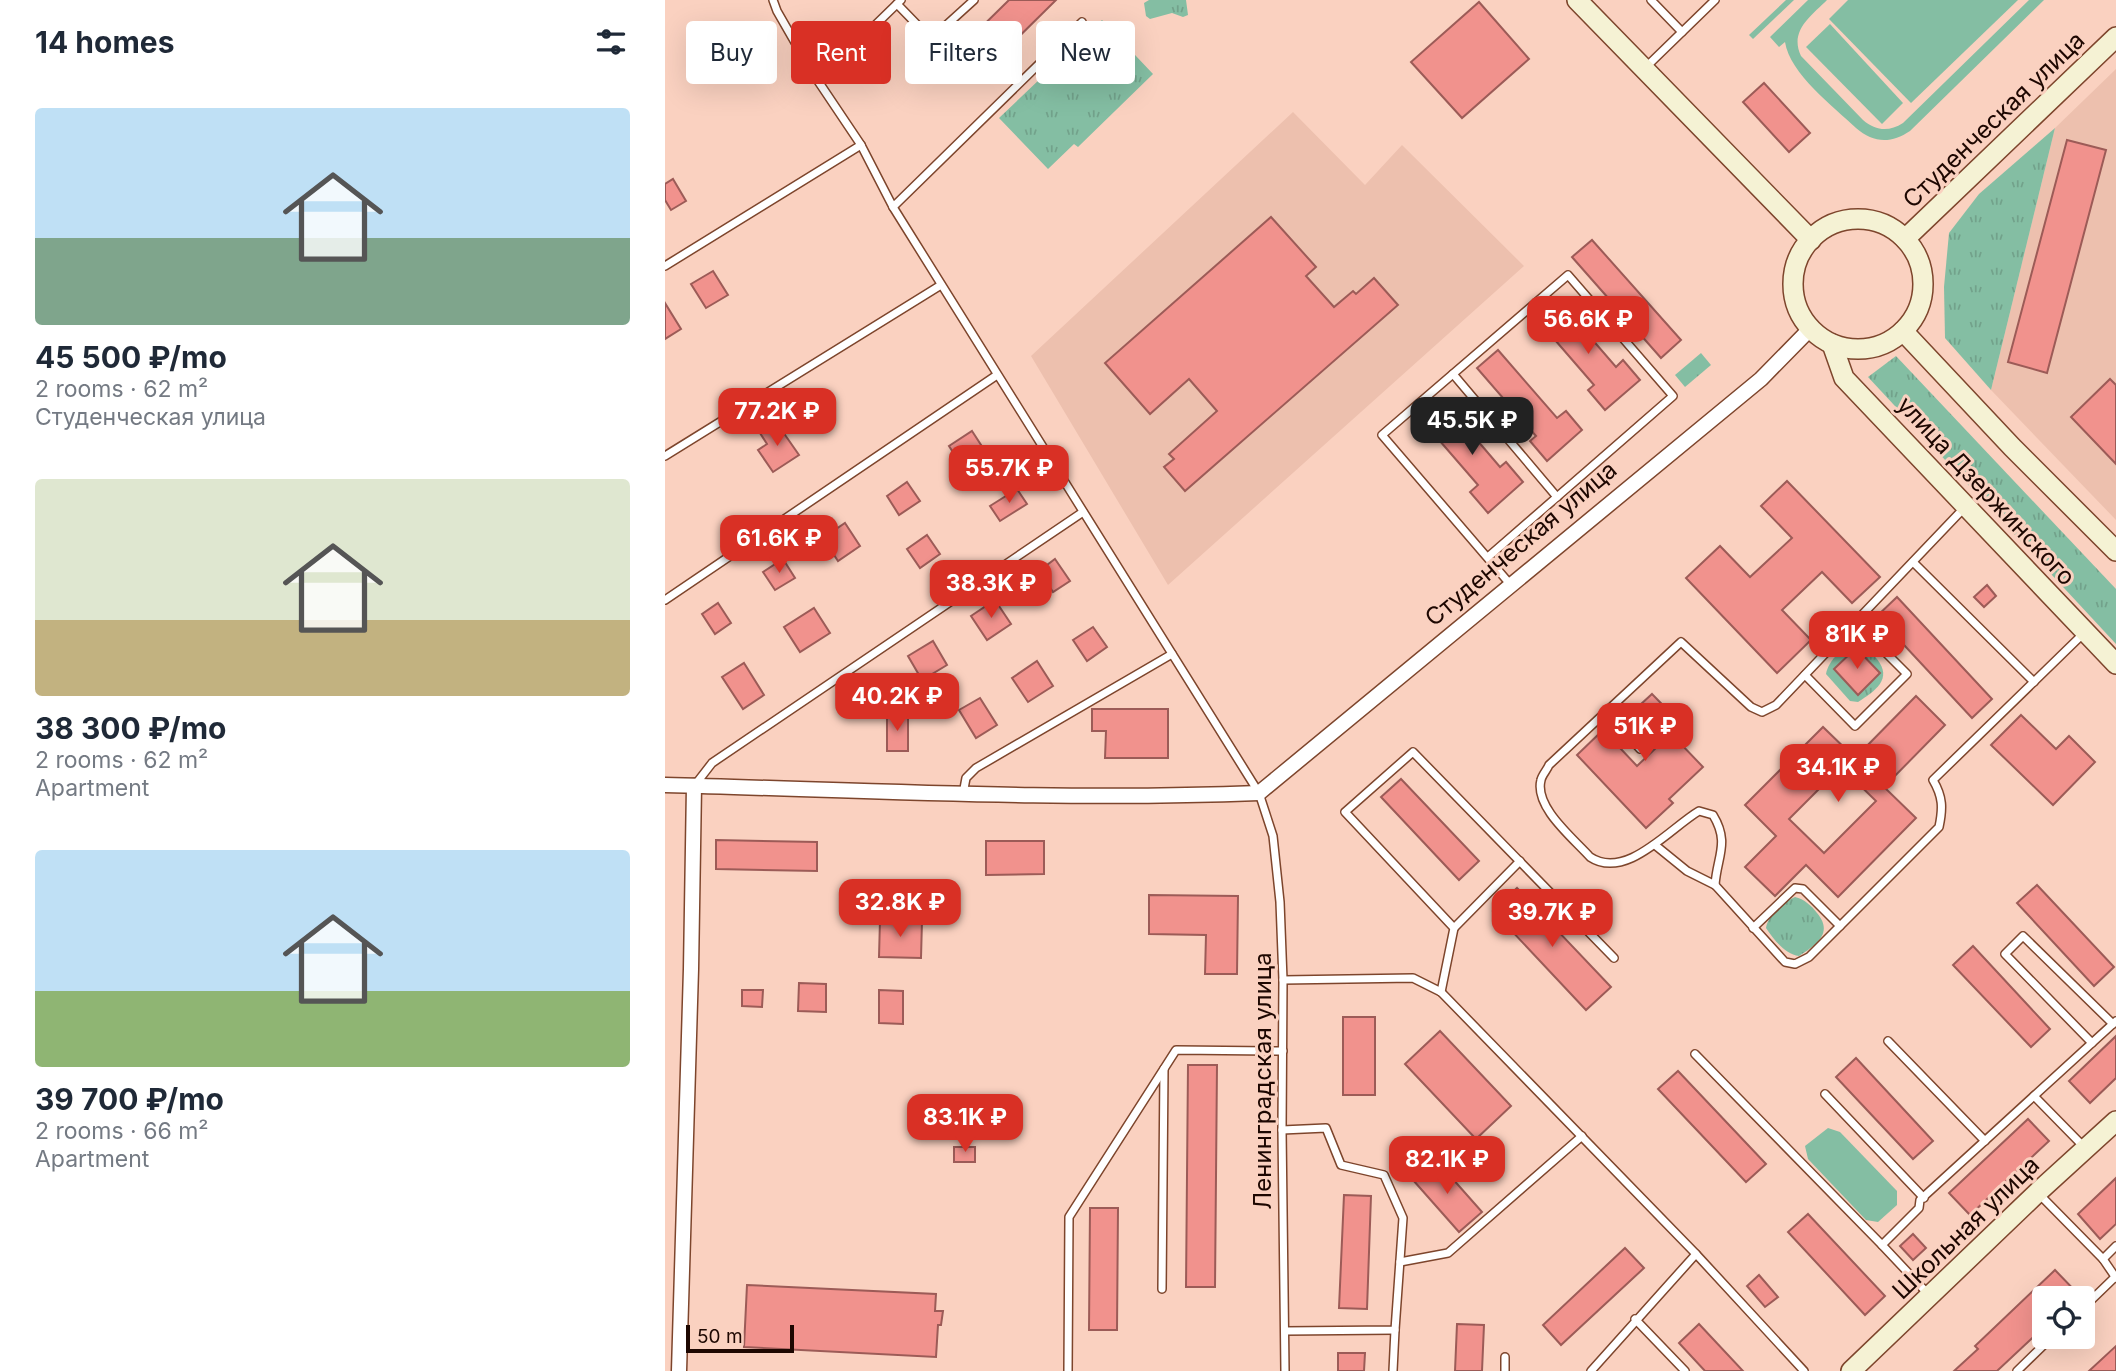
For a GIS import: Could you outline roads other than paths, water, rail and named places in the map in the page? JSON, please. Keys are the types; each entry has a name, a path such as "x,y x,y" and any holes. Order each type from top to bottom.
{"street":[{"path":"1577,0 1811,240"},
{"name":"Студенческая улица","path":"1905,239 2116,37"},
{"path":"1850,219 1870,220 1888,226 1905,239 1914,250 1922,269 1923,289 1919,309 1903,331 1874,348 1853,349 1832,344 1811,328 1797,307 1793,278 1802,250 1811,240 1831,225 1850,219"},
{"name":"Студенческая улица","path":"1259,793 1761,379 1811,328"},
{"name":"улица Дзержинского","path":"1903,331 2116,551"},
{"name":"улица Дзержинского","path":"1832,344 1845,378 2116,664"},
{"path":"665,785 963,794 1191,796 1259,793"},
{"path":"679,1371 694,786"},
{"name":"Школьная улица","path":"1851,1371 2116,1121"}],"lane":[{"name":"Ленинградская улица","path":"773,0 776,11 791,36"},
{"path":"879,21 899,2 931,39 974,0"},
{"path":"1651,0 1682,32"},
{"path":"1644,69 1715,0"},
{"path":"893,207 1036,67"},
{"name":"Ленинградская улица","path":"820,84 861,145 893,207 997,376 1259,793 1273,836 1280,902 1283,980 1285,1371"},
{"path":"665,266 861,145"},
{"path":"1488,557 1673,396 1568,275 1382,435 1510,584"},
{"path":"665,456 941,285"},
{"path":"1453,374 1557,497"},
{"path":"665,600 997,376"},
{"path":"1715,885 1723,840 1720,826 1713,815 1699,811 1655,845 1622,862 1611,865 1599,863 1590,857 1545,807 1541,794 1541,779 1549,765 1681,642 1751,707 1762,712 1776,705 1966,505"},
{"path":"694,786 712,764 1083,512"},
{"path":"1913,562 2034,682"},
{"path":"1805,675 1855,726 1907,674 1855,622"},
{"path":"1655,845 1687,871 1715,885 1785,962 1795,964 1809,957 1938,827 1943,808 1941,794 1933,780 2085,631"},
{"path":"963,794 967,778 976,768 1172,654"},
{"path":"1607,712 1640,749"},
{"path":"1454,928 1345,812 1413,752 1614,958"},
{"path":"1441,992 1454,928 1520,860"},
{"path":"1753,928 1795,888 1803,889 1840,926"},
{"path":"1882,1245 1919,1208 1920,1200 1924,1198 2092,1043 2114,1022 2023,936 2005,954 2092,1043"},
{"path":"1283,980 1413,978 1441,992 1696,1254 1804,1371"},
{"path":"1888,1041 1985,1142"},
{"path":"1068,1371 1069,1217 1176,1049 1283,1051"},
{"path":"1695,1054 1930,1296"},
{"path":"1162,1289 1164,1068"},
{"path":"1825,1094 1924,1198"},
{"path":"2034,1096 2085,1149"},
{"path":"1282,1130 1326,1128 1341,1165 1384,1175 1403,1218 1393,1371"},
{"path":"1400,1262 1448,1253 1582,1136"},
{"path":"2038,1192 2103,1259 2115,1278 2095,1297"},
{"path":"2103,1259 2116,1246"},
{"path":"1591,1371 1696,1254"},
{"path":"1635,1319 1685,1371"},
{"path":"1285,1331 1395,1330"},
{"path":"2017,1371 2040,1349"},
{"path":"1504,1357 1505,1371"}]}
